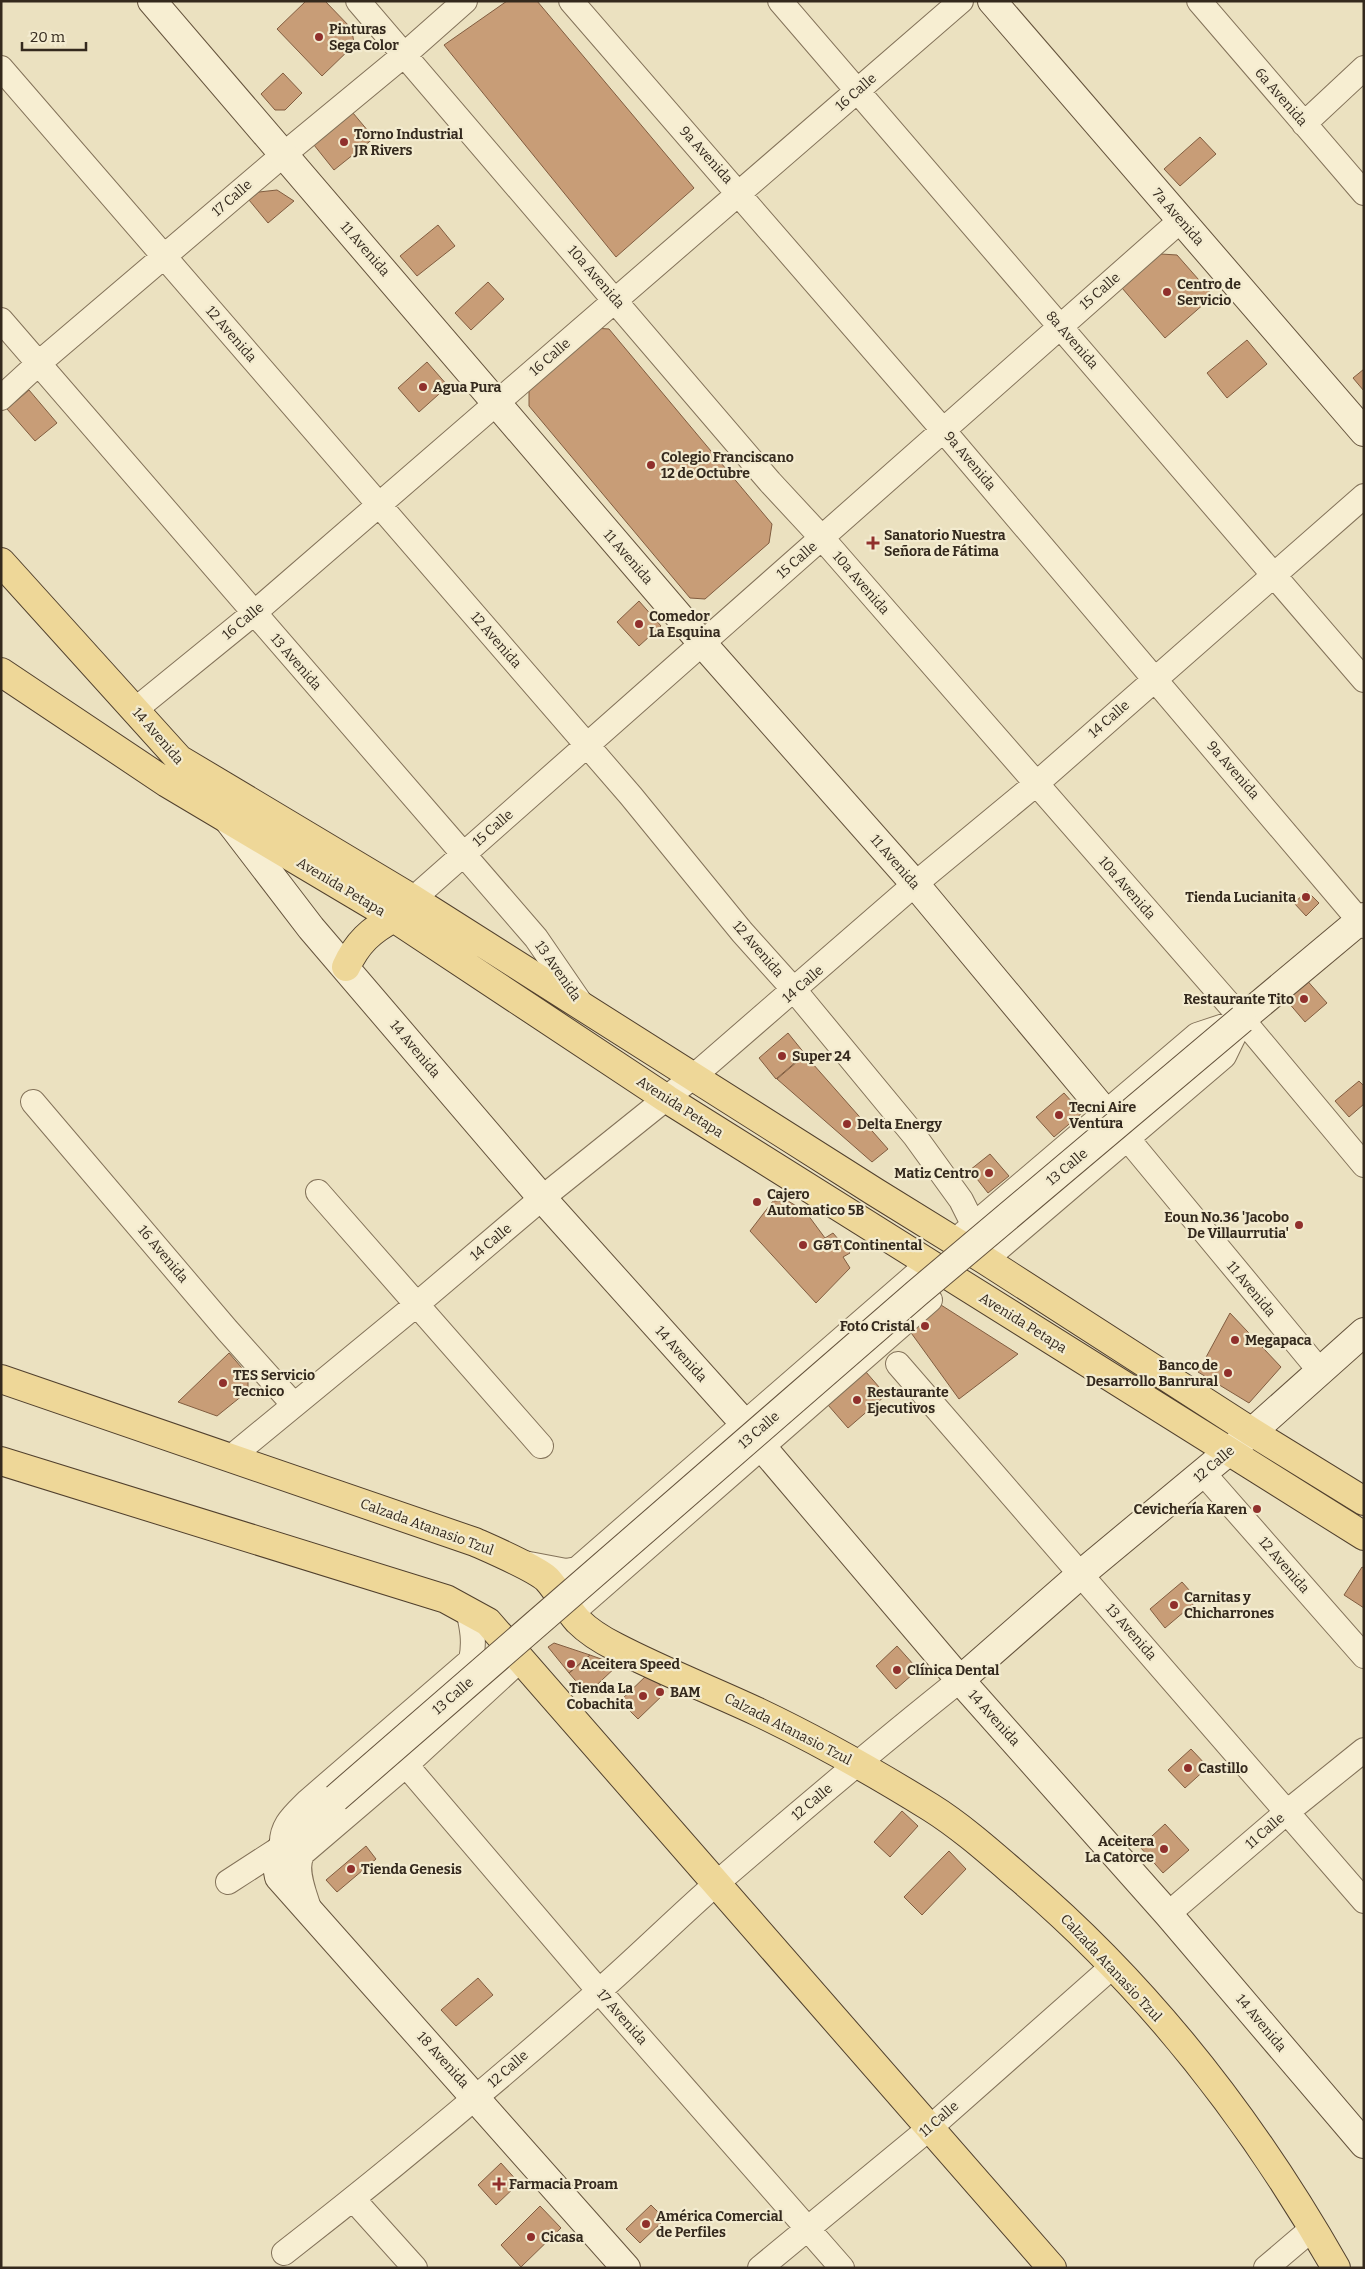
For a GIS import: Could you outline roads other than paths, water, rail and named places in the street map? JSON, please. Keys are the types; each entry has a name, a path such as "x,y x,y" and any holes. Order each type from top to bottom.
{"main road":[{"name":"11 Avenida","path":"152,1 702,643 915,884 1105,1112"},
{"name":"7a Avenida","path":"992,1 1364,432"},
{"name":"14 Avenida","path":"1,562 136,709 179,759 311,928 346,966 542,1198 744,1423 762,1447 960,1680 1168,1914 1364,2144"},
{"name":"Avenida Petapa","path":"1,672 167,783 394,918 667,1099 1364,1536"},
{"name":"Avenida Petapa","path":"179,759 413,899 694,1076 964,1234 985,1260 1252,1432 1364,1501"},
{"path":"346,966 353,951 364,937 378,926 394,918"},
{"name":"13 Calle","path":"282,1847 909,1299 1242,1019 1362,921"},
{"name":"12 Calle","path":"960,1680 1081,1574 1204,1474 1364,1332"},
{"name":"Calzada Atanasio Tzul","path":"1,1379 475,1542 538,1572 546,1578 572,1613 593,1634 616,1648 761,1714 857,1764 933,1809 992,1854 1052,1906 1113,1966 1203,2068 1244,2121 1313,2228 1336,2268"},
{"path":"1,1461 446,1600 488,1622 931,2127 1052,2268"},
{"name":"18 Avenida","path":"282,1847 276,1861 279,1877 626,2268"}],"street":[{"name":"10a Avenida","path":"358,1 770,482 822,538 1242,1019 1364,1165"},
{"name":"17 Calle","path":"1,398 39,363 283,154 404,55 465,1"},
{"name":"9a Avenida","path":"571,1 740,193 1154,680 1362,921"},
{"name":"8a Avenida","path":"780,1 1364,680"},
{"name":"16 Calle","path":"136,709 254,613 961,1"},
{"name":"6a Avenida","path":"1199,1 1364,193"},
{"name":"12 Avenida","path":"1,68 587,745 914,1135 961,1200 964,1234"},
{"path":"1304,124 1364,68"},
{"name":"15 Calle","path":"413,899 1181,220"},
{"name":"13 Avenida","path":"1,320 536,938 585,1009"},
{"name":"14 Calle","path":"230,1458 416,1305 542,1198 667,1099 795,991 915,884 1036,784 1364,496"},
{"name":"13 Calle","path":"964,1234 1197,1035 1242,1019"},
{"name":"13 Calle","path":"985,1260 1224,1056 1242,1019"},
{"name":"16 Avenida","path":"33,1102 226,1330 294,1405"},
{"name":"11 Avenida","path":"1127,1138 1320,1370"},
{"path":"318,1192 541,1446"},
{"name":"13 Calle","path":"514,1562 566,1571 577,1569 928,1264"},
{"name":"13 Calle","path":"572,1613 953,1279"},
{"name":"13 Avenida","path":"898,1364 1364,1901"},
{"name":"12 Avenida","path":"1204,1474 1364,1656"},
{"name":"13 Calle","path":"228,1882 282,1847 281,1838 286,1824 308,1801 471,1660 474,1649 473,1630 468,1610"},
{"name":"13 Calle","path":"310,1911 301,1876 300,1858 309,1847 406,1765 521,1659"},
{"name":"12 Calle","path":"284,2253 354,2199 476,2097 599,1991 717,1884 857,1764 960,1680"},
{"name":"11 Calle","path":"1168,1914 1287,1812 1364,1750"},
{"name":"17 Avenida","path":"406,1765 599,1991 842,2268"},
{"name":"11 Calle","path":"760,2268 807,2227 931,2127 1113,1966"},
{"path":"354,2199 414,2268"},
{"path":"1266,2268 1313,2228"}],"place":[{"name":"Pinturas Sega Color","path":"319,37"},
{"name":"Torno Industrial JR Rivers","path":"344,142"},
{"name":"Centro de Servicio","path":"1167,292"},
{"name":"Agua Pura","path":"423,387"},
{"name":"Colegio Franciscano 12 de Octubre","path":"651,465"},
{"name":"Sanatorio Nuestra Señora de Fátima","path":"873,543"},
{"name":"Comedor La Esquina","path":"639,624"},
{"name":"Tienda Lucianita","path":"1306,897"},
{"name":"Restaurante Tito","path":"1304,999"},
{"name":"Super 24","path":"782,1056"},
{"name":"Tecni Aire Ventura","path":"1059,1115"},
{"name":"Delta Energy","path":"847,1124"},
{"name":"Matiz Centro","path":"989,1173"},
{"name":"Cajero Automatico 5B","path":"757,1202"},
{"name":"Eoun No.36 'Jacobo De Villaurrutia'","path":"1299,1225"},
{"name":"G&T Continental","path":"803,1245"},
{"name":"Foto Cristal","path":"925,1326"},
{"name":"Megapaca","path":"1235,1340"},
{"name":"Banco de Desarrollo Banrural","path":"1228,1373"},
{"name":"TES Servicio Tecnico","path":"223,1383"},
{"name":"Restaurante Ejecutivos","path":"857,1400"},
{"name":"Cevichería Karen","path":"1257,1509"},
{"name":"Carnitas y Chicharrones","path":"1174,1605"},
{"name":"Aceitera Speed","path":"571,1664"},
{"name":"Clínica Dental","path":"897,1670"},
{"name":"BAM","path":"660,1692"},
{"name":"Tienda La Cobachita","path":"643,1696"},
{"name":"Castillo","path":"1188,1768"},
{"name":"Aceitera La Catorce","path":"1164,1849"},
{"name":"Tienda Genesis","path":"351,1869"},
{"name":"Farmacia Proam","path":"499,2184"},
{"name":"América Comercial de Perfiles","path":"646,2224"},
{"name":"Cicasa","path":"531,2237"}]}
